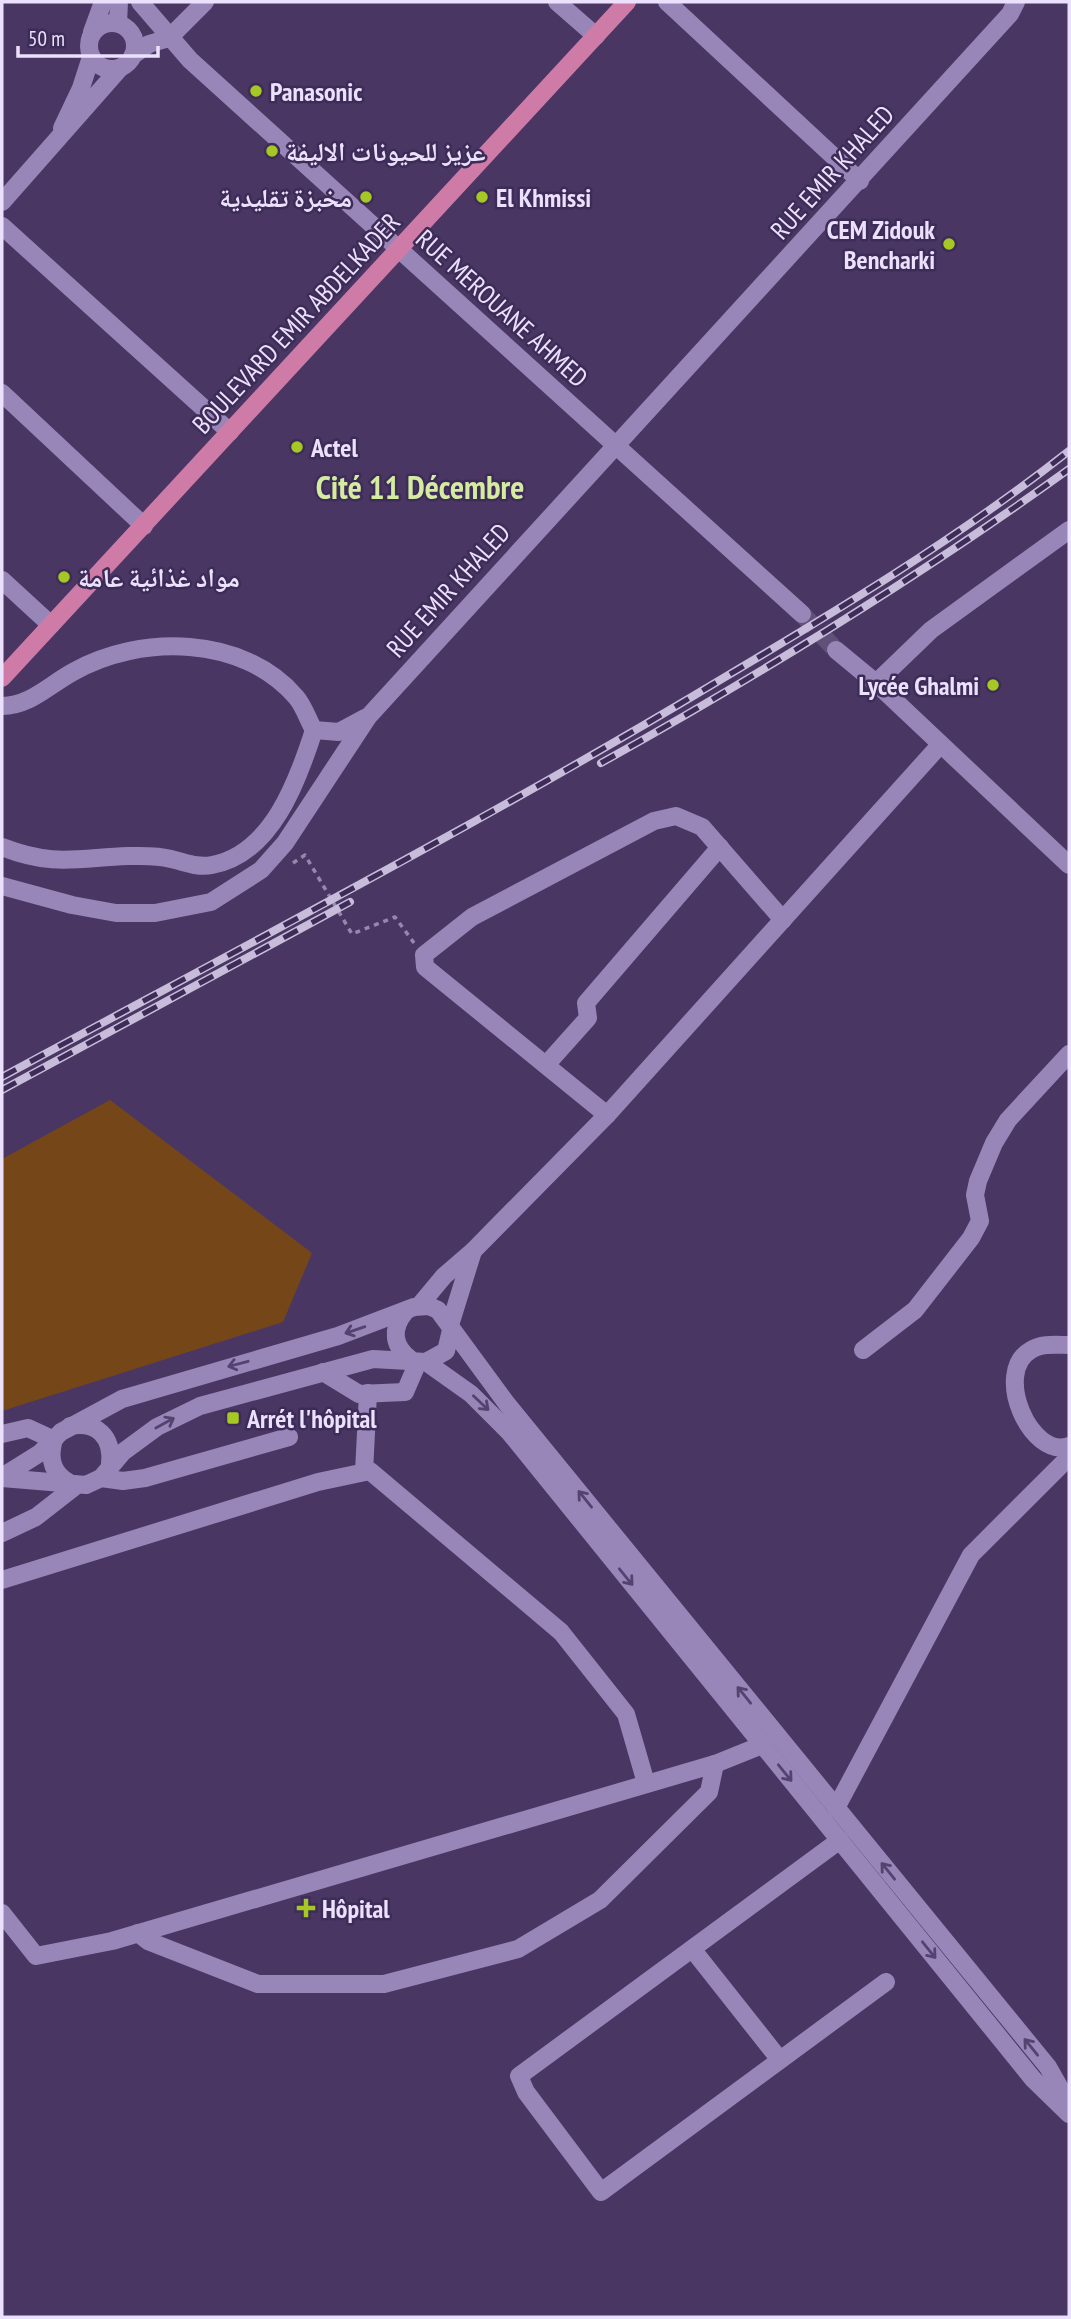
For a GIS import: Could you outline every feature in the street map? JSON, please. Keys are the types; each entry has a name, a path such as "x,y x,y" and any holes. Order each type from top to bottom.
{"main road":[{"name":"BOULEVARD EMIR ABDELKADER","path":"2,678 627,2"}],"street":[{"path":"103,2 88,48 91,57 104,68 127,61"},
{"path":"119,2 120,24 134,38 127,61"},
{"name":"RUE MEROUANE AHMED","path":"140,2 169,38 399,251 802,614"},
{"path":"2,202 127,61 149,44 169,38 205,2"},
{"path":"557,2 596,36"},
{"path":"667,2 860,181"},
{"name":"RUE EMIR KHALED","path":"2,886 32,897 116,913 183,909 211,902 261,870 285,843 368,717 860,181 1010,14 1016,2"},
{"path":"92,32 104,24 120,24 169,38"},
{"path":"50,149 81,88 91,57"},
{"path":"2,226 230,432"},
{"path":"2,393 144,526"},
{"path":"876,683 931,630 1069,530"},
{"path":"2,580 51,625"},
{"path":"2,706 16,706 73,672 106,657 142,649 178,647 221,651 243,660 296,698 314,730 300,773 280,809 256,841 233,858 211,866 191,865 148,856 70,861 32,859 2,847"},
{"path":"836,650 876,683 1069,865"},
{"path":"314,730 339,732 368,717"},
{"path":"940,745 607,1115 412,1309 395,1328 395,1337 397,1346 471,1394 510,1433 1033,2079 1069,2113"},
{"path":"607,1115 425,967 424,955 472,916 654,821 676,816 702,827 783,920"},
{"path":"546,1065 588,1018 586,1003 720,847"},
{"path":"863,1350 915,1310 971,1238 979,1221 975,1195 978,1181 993,1143 1008,1120 1069,1054"},
{"path":"2,1533 36,1517 73,1484 106,1471 137,1441 200,1406 373,1359 418,1361 446,1351 473,1251"},
{"path":"2,1477 54,1441 70,1426 140,1392 304,1347 412,1309 438,1310 507,1404 1048,2067 1069,2104"},
{"path":"1069,1345 1039,1346 1030,1350 1017,1364 1015,1374 1019,1405 1030,1426 1048,1443 1063,1448 1069,1446"},
{"path":"323,1372 359,1394 405,1392 418,1361"},
{"path":"364,1472 368,1393"},
{"path":"70,1426 92,1426 102,1432 109,1441 106,1471"},
{"path":"2,1434 28,1428 54,1441"},
{"path":"106,1471 123,1481 145,1478 289,1437"},
{"path":"54,1441 51,1461 60,1478 73,1484"},
{"path":"836,1808 971,1555 1069,1457"},
{"path":"2,1580 318,1482 370,1471 561,1632 626,1713 646,1783"},
{"path":"2,1477 73,1484"},
{"path":"2,1913 36,1956 138,1933 715,1763 762,1745"},
{"path":"138,1933 148,1941 258,1983 384,1984 517,1949 600,1900 709,1792 715,1763"},
{"path":"840,1840 519,2076 526,2092 601,2192 886,1982"},
{"path":"693,1950 780,2060"}],"path":[{"path":"286,867 305,855 352,934 395,917 424,955"}],"shaded area":[{"path":"110,1100 312,1253 283,1322 2,1411 2,1159"}],"tunnel":[{"path":"802,614 836,650"}],"railway":[{"path":"2,1077 358,885 623,737 894,574 983,515 1069,451"},
{"path":"601,763 721,695 839,623 956,548 1069,469"},
{"path":"2,1090 350,902"}],"place":[{"name":"Panasonic","path":"256,91"},
{"name":"عزيز للحيونات الاليفة","path":"272,151"},
{"name":"مخبزة تقليدية","path":"366,197"},
{"name":"El Khmissi","path":"482,197"},
{"name":"CEM Zidouk Bencharki","path":"949,244"},
{"name":"Actel","path":"297,447"},
{"name":"مواد غذائية عامة","path":"64,577"},
{"name":"Lycée Ghalmi","path":"993,685"},
{"name":"Arrét l'hôpital","path":"233,1418"},
{"name":"Hôpital","path":"306,1908"}],"district":[{"name":"Cité 11 Décembre","path":"420,486"}]}
